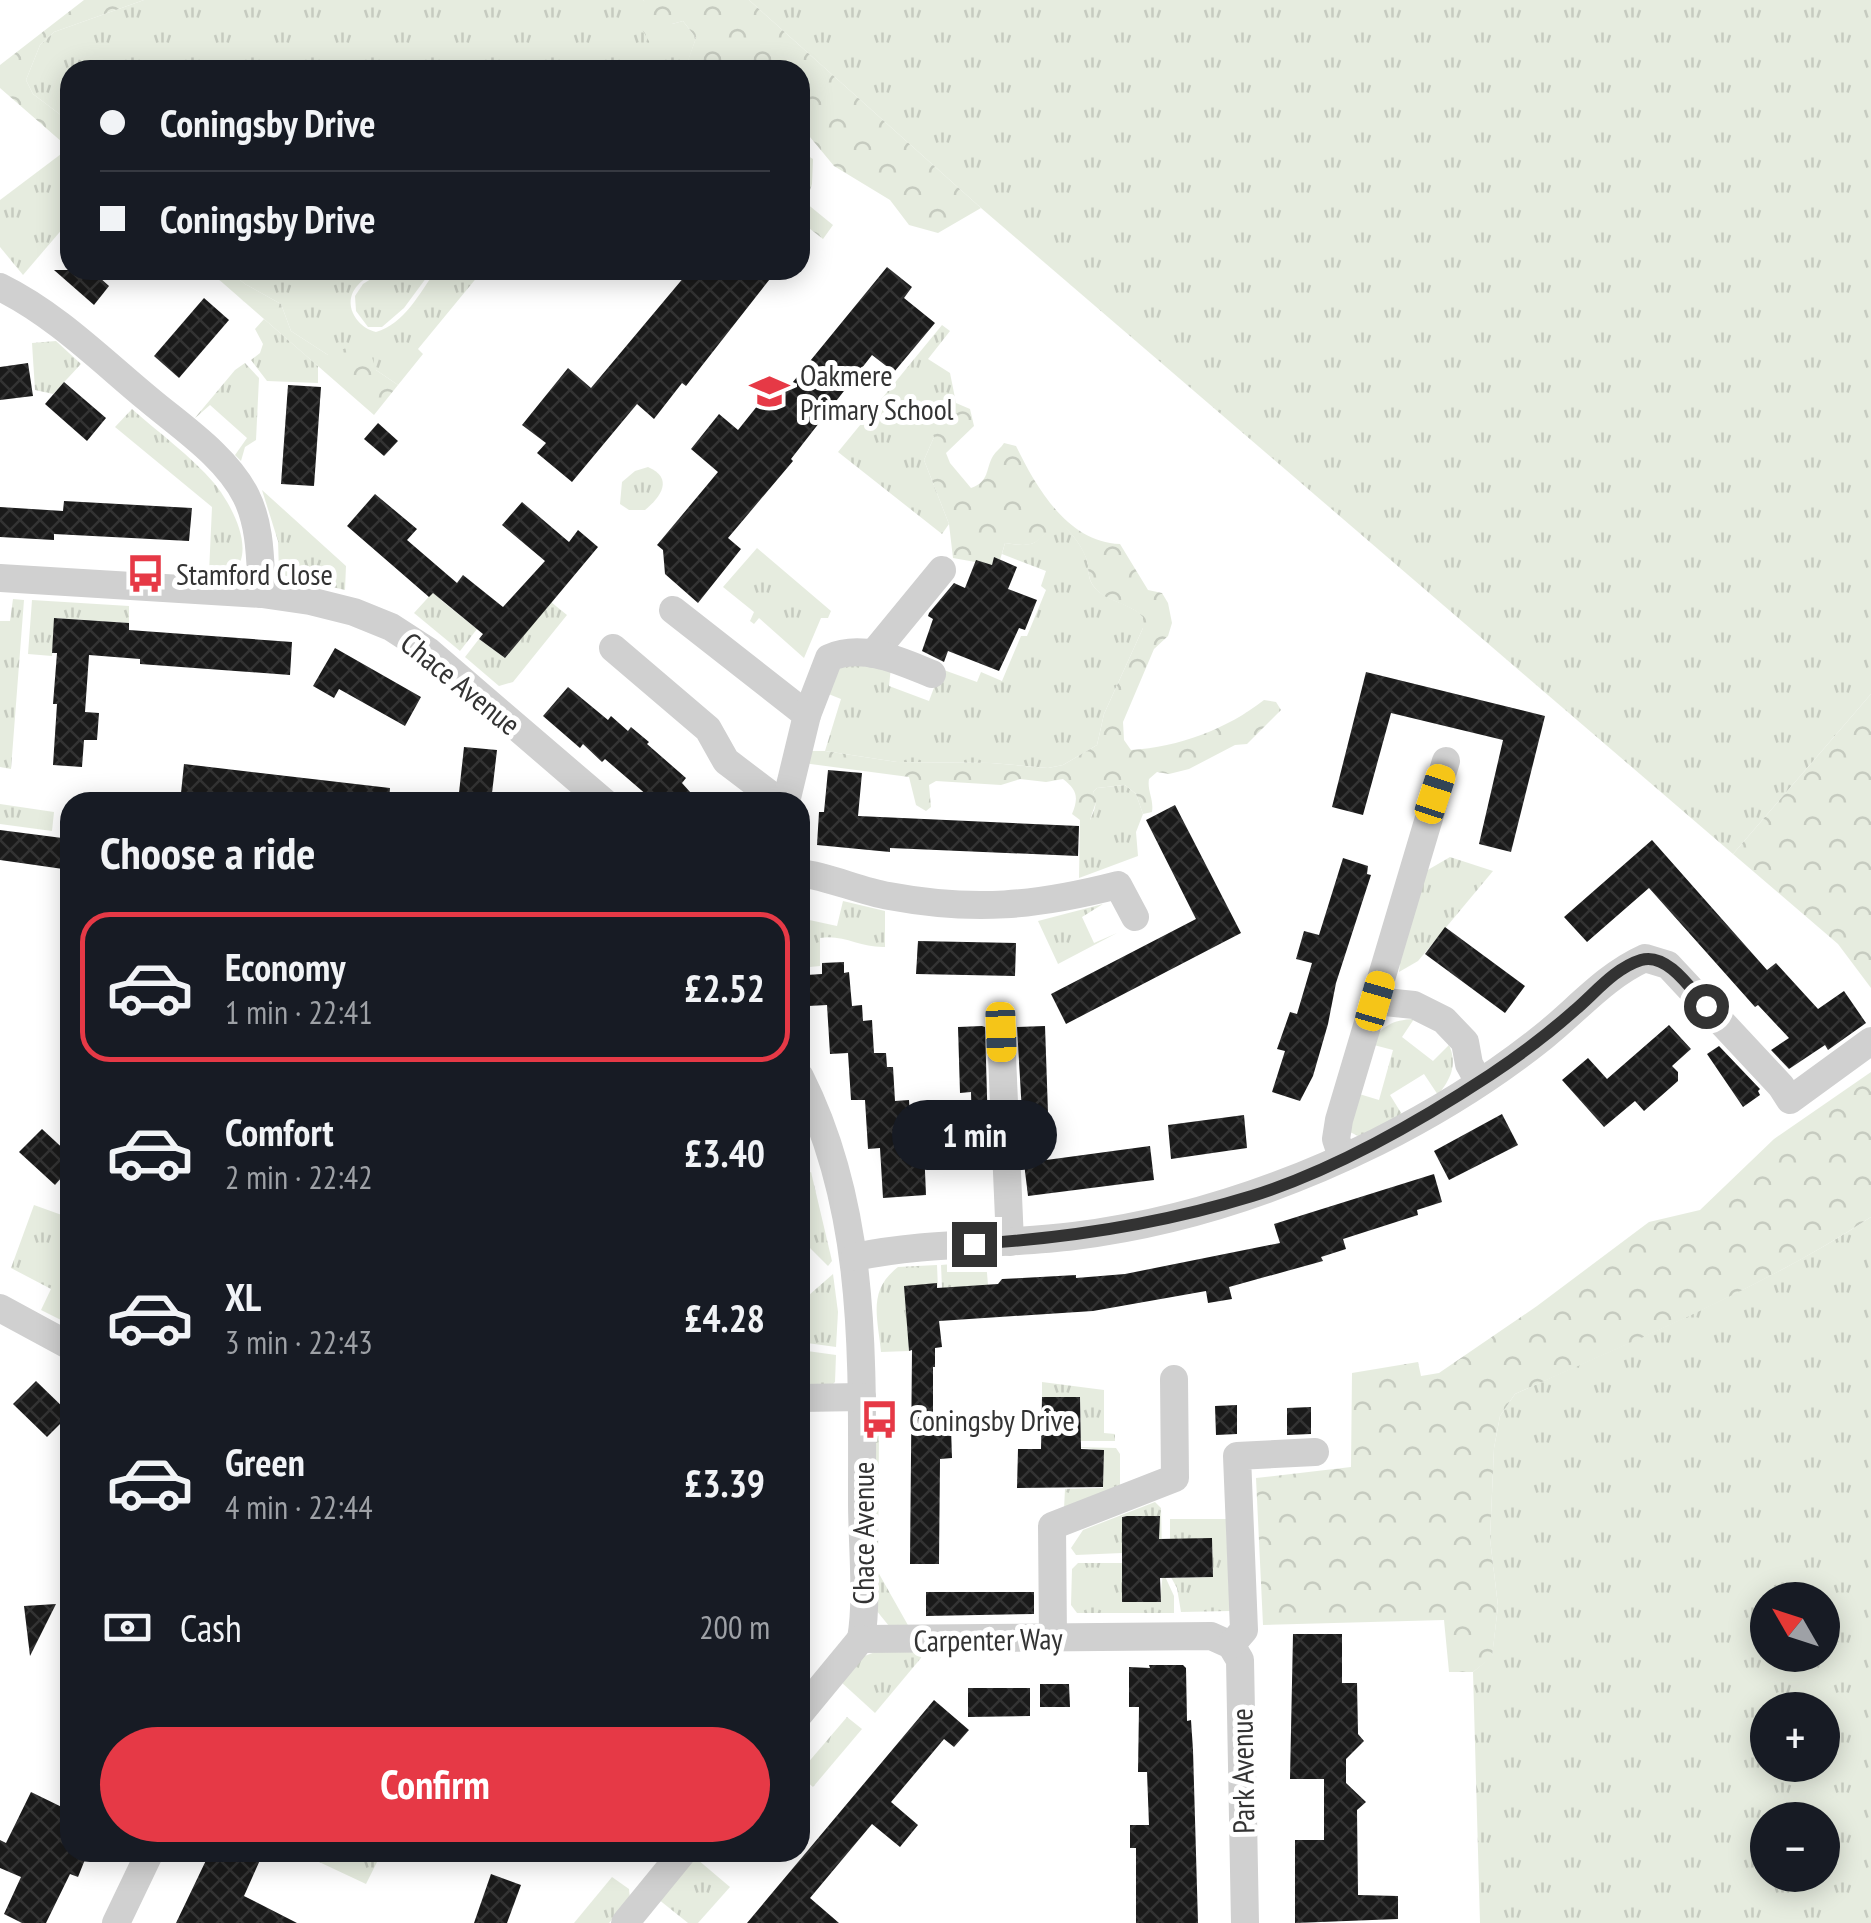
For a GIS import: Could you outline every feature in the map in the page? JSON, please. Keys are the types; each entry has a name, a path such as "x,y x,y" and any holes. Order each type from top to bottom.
{"street":[{"path":"0,286 73,336 181,427 236,481 254,516 262,594"},
{"path":"873,654 942,570"},
{"name":"Chace Avenue","path":"0,578 262,594 310,600 354,612 391,627 428,651 592,792"},
{"path":"673,610 806,716"},
{"path":"613,648 708,728 726,761 769,792"},
{"path":"786,792 806,716 828,658 841,653 883,654 932,674"},
{"path":"1342,1157 1336,1139 1339,1120 1446,761"},
{"path":"810,876 888,896 971,907 1026,905 1118,885 1134,917"},
{"path":"855,1256 1137,1226 1254,1195 1378,1141 1479,1082 1545,1036 1603,984 1645,958 1668,966 1790,1100 1871,1041"},
{"path":"1375,1001 1414,1005 1444,1020 1464,1042 1469,1064 1479,1082"},
{"path":"1001,1032 1010,1242"},
{"name":"Chace Avenue","path":"810,1103 834,1166 855,1256 862,1397 861,1639"},
{"path":"0,1308 60,1341"},
{"path":"1054,1638 1052,1526 1176,1478 1174,1379"},
{"path":"810,1398 862,1397"},
{"path":"1221,1641 1244,1630 1237,1456 1314,1452"},
{"path":"810,1701 861,1639"},
{"name":"Carpenter Way","path":"861,1639 1221,1641"},
{"name":"Park Avenue","path":"1221,1641 1240,1660 1245,1923"},
{"path":"116,1923 145,1862"},
{"path":"625,1923 675,1862"}],"green space":[{"path":"84,0 144,0 54,32 40,45 26,80 33,94 60,114 60,140 0,88 0,65"},
{"path":"144,0 643,0 672,24 683,21 696,38 688,60 60,60 60,114 33,94 26,80 40,45 54,32"},
{"path":"643,0 749,0 981,208 938,233 909,225 890,200 834,166 810,137 810,60 688,60 696,38 683,21 672,24 661,45 650,43 642,29 648,7"},
{"path":"749,0 1871,0 1871,694 1733,854 981,208"},
{"path":"60,155 60,232 23,275 0,247 0,200"},
{"path":"810,157 813,159 810,190"},
{"path":"810,206 833,225 823,239 810,229"},
{"path":"219,280 240,280 281,304 291,331 328,355 354,345 371,354 376,370 398,385 374,415"},
{"path":"240,280 364,280 353,292 351,306 357,320 376,332 403,315 429,280 475,280 418,349 423,354 398,385 376,370 328,355 291,331 281,304"},
{"path":"369,280 425,280 404,308 382,327 368,327 356,311 355,296"},
{"path":"264,319 318,366 318,383 267,381 251,360 263,344 255,329"},
{"path":"942,325 950,331 928,359 950,373 956,403 939,406 934,437 924,460 949,524 942,534 838,452"},
{"path":"56,341 81,364 53,394 35,390 32,343"},
{"path":"245,363 259,378 256,440 245,447 241,461 235,455 247,438 210,405 194,419"},
{"path":"956,403 970,409 974,426 946,453 971,488 984,478 993,456 1004,443 1016,446 1056,510 1085,534 1120,544 1148,590 1162,593 1168,603 1172,623 1168,636 1154,649 1123,722 1124,740 1131,750 1202,735 1264,700 1276,702 1281,710 1247,744 1235,745 1189,769 1169,774 1157,772 1149,779 1152,812 1143,814 1136,794 1125,785 1097,788 1093,792 1097,799 1090,820 1080,820 1072,814 1074,790 1063,779 1020,779 1001,785 936,781 929,785 931,807 926,811 916,805 909,777 803,763 808,751 825,751 897,762 1048,768 1063,765 1097,745 1104,714 1143,628 1143,617 1095,588 1082,548 1062,525 1027,545 1005,543 1000,560 994,557 992,565 953,558 949,524 924,460 934,437 928,419 939,406"},
{"path":"132,409 195,463 228,503 242,541 239,565 232,574 209,573 212,507 115,427"},
{"path":"648,467 661,477 660,494 645,510 629,510 620,504 622,482 635,471"},
{"path":"262,490 346,566 345,590 282,575 278,541"},
{"path":"1062,524 1082,549 1095,588 1144,617 1143,628 1104,714 1097,745 1063,765 1048,768 897,762 825,751 841,699 826,693 834,672 843,665 891,667 889,686 929,701 941,669 977,682 981,672 1002,681 1046,590 1041,586 1046,571 1002,554 1005,543 1033,543"},
{"path":"757,548 831,611 828,618 821,618 804,658 759,618 754,624 750,621 754,612 723,587"},
{"path":"435,590 442,601 477,629 460,651 414,613"},
{"path":"13,599 24,600 11,769 0,767 0,621 10,621"},
{"path":"32,600 129,606 129,623 55,618 52,656 28,654"},
{"path":"551,602 567,615 513,682 499,686 465,657 479,639 505,658"},
{"path":"1871,694 1871,988 1838,944 1733,854"},
{"path":"1125,785 1136,794 1143,814 1136,832 1138,856 1079,878 1080,820 1090,820 1095,806 1093,792 1097,788"},
{"path":"0,804 54,812 52,831 0,824"},
{"path":"1450,857 1493,871 1418,961 1399,972 1403,939 1426,871"},
{"path":"843,901 885,911 885,947 820,938 820,966 810,967 810,920 837,926"},
{"path":"1103,904 1082,917 1094,943 1117,933 1058,964 1038,921"},
{"path":"1414,1019 1402,1037 1433,1061 1449,1045 1453,1066 1446,1084 1438,1095 1424,1074 1390,1095 1403,1116 1360,1137 1350,1132 1356,1093 1379,1100 1393,1050 1370,1044 1388,1025"},
{"path":"1871,1072 1871,1217 1741,1291 1515,1394 1500,1416 1494,1448 1490,1539 1498,1606 1492,1657 1473,1672 1449,1672 1444,1620 1263,1625 1256,1478 1351,1467 1352,1373 1418,1362 1421,1376 1439,1373 1649,1222 1700,1210 1774,1139"},
{"path":"810,1172 832,1261 828,1266 810,1248"},
{"path":"34,1205 60,1214 60,1320 41,1310 51,1289 11,1268"},
{"path":"1871,1217 1871,1923 1480,1923 1473,1672 1492,1656 1498,1606 1490,1539 1494,1448 1500,1416 1515,1394 1785,1268"},
{"path":"986,1261 988,1285 942,1288 941,1265"},
{"path":"937,1265 938,1289 937,1284 905,1287 909,1351 881,1352 878,1295 888,1276 898,1267"},
{"path":"833,1274 838,1312 836,1347 810,1343 810,1294"},
{"path":"810,1351 836,1355 835,1382 831,1386 810,1387"},
{"path":"1042,1382 1104,1390 1104,1433 1115,1434 1115,1441 1074,1441 1081,1437 1080,1397 1042,1397"},
{"path":"879,1435 878,1572 909,1627 889,1626 872,1605 873,1439"},
{"path":"1073,1447 1116,1448 1120,1454 1120,1491 1064,1509 1065,1489 1103,1488 1104,1450"},
{"path":"1155,1502 1161,1508 1162,1553 1159,1516 1122,1516 1122,1553 1076,1555 1071,1548 1083,1530"},
{"path":"1170,1519 1226,1519 1230,1611 1181,1612 1177,1588 1168,1572 1174,1578 1213,1577 1212,1539 1174,1539 1170,1553"},
{"path":"1078,1563 1122,1563 1122,1602 1160,1601 1163,1572 1174,1596 1174,1613 1077,1613 1071,1605 1072,1569"},
{"path":"878,1651 922,1652 875,1713 841,1682 859,1658"},
{"path":"847,1717 862,1729 813,1787 810,1760"},
{"path":"319,1862 377,1862 366,1884"},
{"path":"689,1862 700,1862 730,1887 698,1923 688,1923 658,1899"},
{"path":"612,1877 629,1889 630,1899 609,1923 574,1923"}],"building":[{"path":"887,267 912,287 904,298 935,323 894,372 872,355 793,461 728,538 741,549 698,603 665,574 663,550 657,545 718,472 691,449 719,414 738,430 778,380 788,388"},
{"path":"65,280 102,280 109,286 94,305"},
{"path":"682,280 769,280 686,386 682,383 654,419 637,404 572,482 537,453 546,443 522,425 568,368 591,388"},
{"path":"204,298 229,320 179,378 154,356"},
{"path":"28,363 33,396 0,400 0,367"},
{"path":"64,382 106,418 87,441 45,404"},
{"path":"288,385 321,387 314,486 281,484"},
{"path":"378,423 398,441 384,456 364,439"},
{"path":"375,494 417,529 407,540 457,583 463,575 503,607 545,561 502,525 522,502 569,542 578,530 598,547 505,658 479,639 483,634 433,593 429,597 347,526"},
{"path":"64,501 192,508 189,541 54,534 54,540 0,537 0,507 63,511"},
{"path":"994,557 1017,567 1008,589 1037,600 1025,630 1019,628 999,671 948,651 944,662 922,651 933,619 929,613 954,583 965,588 976,560 992,565"},
{"path":"54,618 129,623 129,630 292,642 290,675 140,664 140,659 89,655 85,712 99,713 97,740 84,740 82,767 53,765 57,704 53,704 57,653 52,653"},
{"path":"335,648 421,697 405,726 339,689 334,698 313,686"},
{"path":"1366,672 1545,716 1511,852 1479,844 1503,740 1391,713 1363,815 1332,807"},
{"path":"568,687 608,720 611,716 649,742 686,778 682,783 690,792 643,792 605,759 602,762 583,744 580,748 543,716"},
{"path":"464,747 497,750 492,792 459,792"},
{"path":"184,764 390,788 390,792 181,792"},
{"path":"828,770 862,773 858,816 1079,826 1078,856 890,848 890,852 817,845"},
{"path":"1175,805 1241,933 1066,1024 1051,994 1196,919 1146,820"},
{"path":"0,830 60,838 60,869 0,860"},
{"path":"1652,840 1767,970 1776,963 1818,1009 1844,991 1866,1023 1828,1050 1825,1045 1789,1069 1771,1050 1789,1038 1758,1005 1755,1007 1649,888 1587,942 1564,917"},
{"path":"1343,858 1368,866 1367,874 1371,875 1336,983 1313,1076 1300,1101 1272,1092 1285,1051 1277,1049 1290,1012 1297,1014 1312,963 1296,959 1304,931 1319,935"},
{"path":"1445,927 1525,986 1505,1013 1425,954"},
{"path":"918,941 1016,943 1015,976 916,974"},
{"path":"844,962 844,973 849,972 852,1006 862,1005 863,1021 872,1020 874,1053 886,1053 887,1067 893,1067 895,1101 909,1100 912,1149 924,1148 926,1195 883,1198 880,1148 868,1149 865,1100 851,1100 848,1053 830,1054 827,1005 810,1006 810,975 822,974 822,963"},
{"path":"1669,1025 1691,1049 1672,1066 1678,1072 1678,1081 1644,1111 1635,1101 1604,1127 1562,1080 1588,1058 1607,1079"},
{"path":"982,1026 988,1130 972,1131 971,1092 960,1093 958,1027"},
{"path":"1045,1026 1048,1113 1022,1113 1017,1027"},
{"path":"1719,1046 1760,1089 1760,1095 1743,1107 1707,1054"},
{"path":"1502,1114 1518,1145 1449,1180 1434,1151"},
{"path":"1244,1115 1247,1148 1171,1159 1168,1125"},
{"path":"42,1129 60,1146 60,1179 55,1185 19,1152"},
{"path":"1150,1146 1154,1180 1028,1196 1024,1163"},
{"path":"1434,1174 1442,1202 1417,1210 1418,1215 1343,1239 1346,1249 1321,1257 1323,1261 1229,1287 1232,1299 1208,1303 1206,1291 1093,1311 939,1321 942,1347 935,1348 933,1428 951,1428 952,1458 940,1459 939,1564 910,1564 912,1350 909,1351 904,1286 937,1283 937,1288 998,1284 1002,1279 1125,1274 1280,1243 1274,1224"},
{"path":"36,1381 60,1404 60,1424 47,1437 13,1404"},
{"path":"1042,1397 1080,1397 1081,1449 1104,1450 1103,1487 1017,1488 1018,1449 1041,1449"},
{"path":"1237,1405 1237,1434 1216,1435 1215,1406"},
{"path":"1311,1407 1311,1434 1287,1435 1287,1408"},
{"path":"1160,1516 1159,1539 1212,1538 1213,1577 1160,1578 1161,1602 1122,1602 1122,1517"},
{"path":"926,1592 1034,1592 1034,1614 926,1616"},
{"path":"56,1604 30,1656 24,1606"},
{"path":"1293,1634 1342,1634 1342,1683 1357,1683 1358,1734 1364,1741 1346,1759 1346,1783 1366,1802 1357,1810 1358,1895 1398,1896 1398,1919 1295,1923 1295,1840 1324,1840 1324,1779 1290,1779"},
{"path":"1149,1665 1186,1668 1187,1721 1191,1720 1193,1750 1198,1923 1136,1923 1136,1848 1130,1848 1130,1825 1149,1825 1147,1772 1138,1772 1139,1707 1129,1707 1129,1667 1150,1668"},
{"path":"1040,1684 1069,1684 1070,1707 1040,1707"},
{"path":"968,1688 1030,1688 1030,1716 968,1717"},
{"path":"934,1700 969,1730 954,1747 944,1739 891,1802 918,1825 900,1847 872,1824 810,1898 839,1923 747,1923 798,1862 810,1862 810,1848"},
{"path":"31,1792 60,1806 60,1862 84,1862 78,1877 70,1874 46,1923 22,1923 4,1914 21,1877 0,1868 0,1840 6,1843"},
{"path":"205,1862 259,1862 244,1896 297,1923 176,1923"},
{"path":"491,1874 521,1885 507,1923 474,1923"}],"place":[{"name":"Oakmere Primary School","path":"770,391"},
{"name":"Stamford Close","path":"146,573"},
{"name":"Coningsby Drive","path":"879,1419"}],"route":[{"path":"974,1244 1074,1236 1137,1226 1254,1195 1302,1175 1378,1141 1479,1082 1545,1036 1603,984 1645,958 1668,966 1706,1006"}]}
